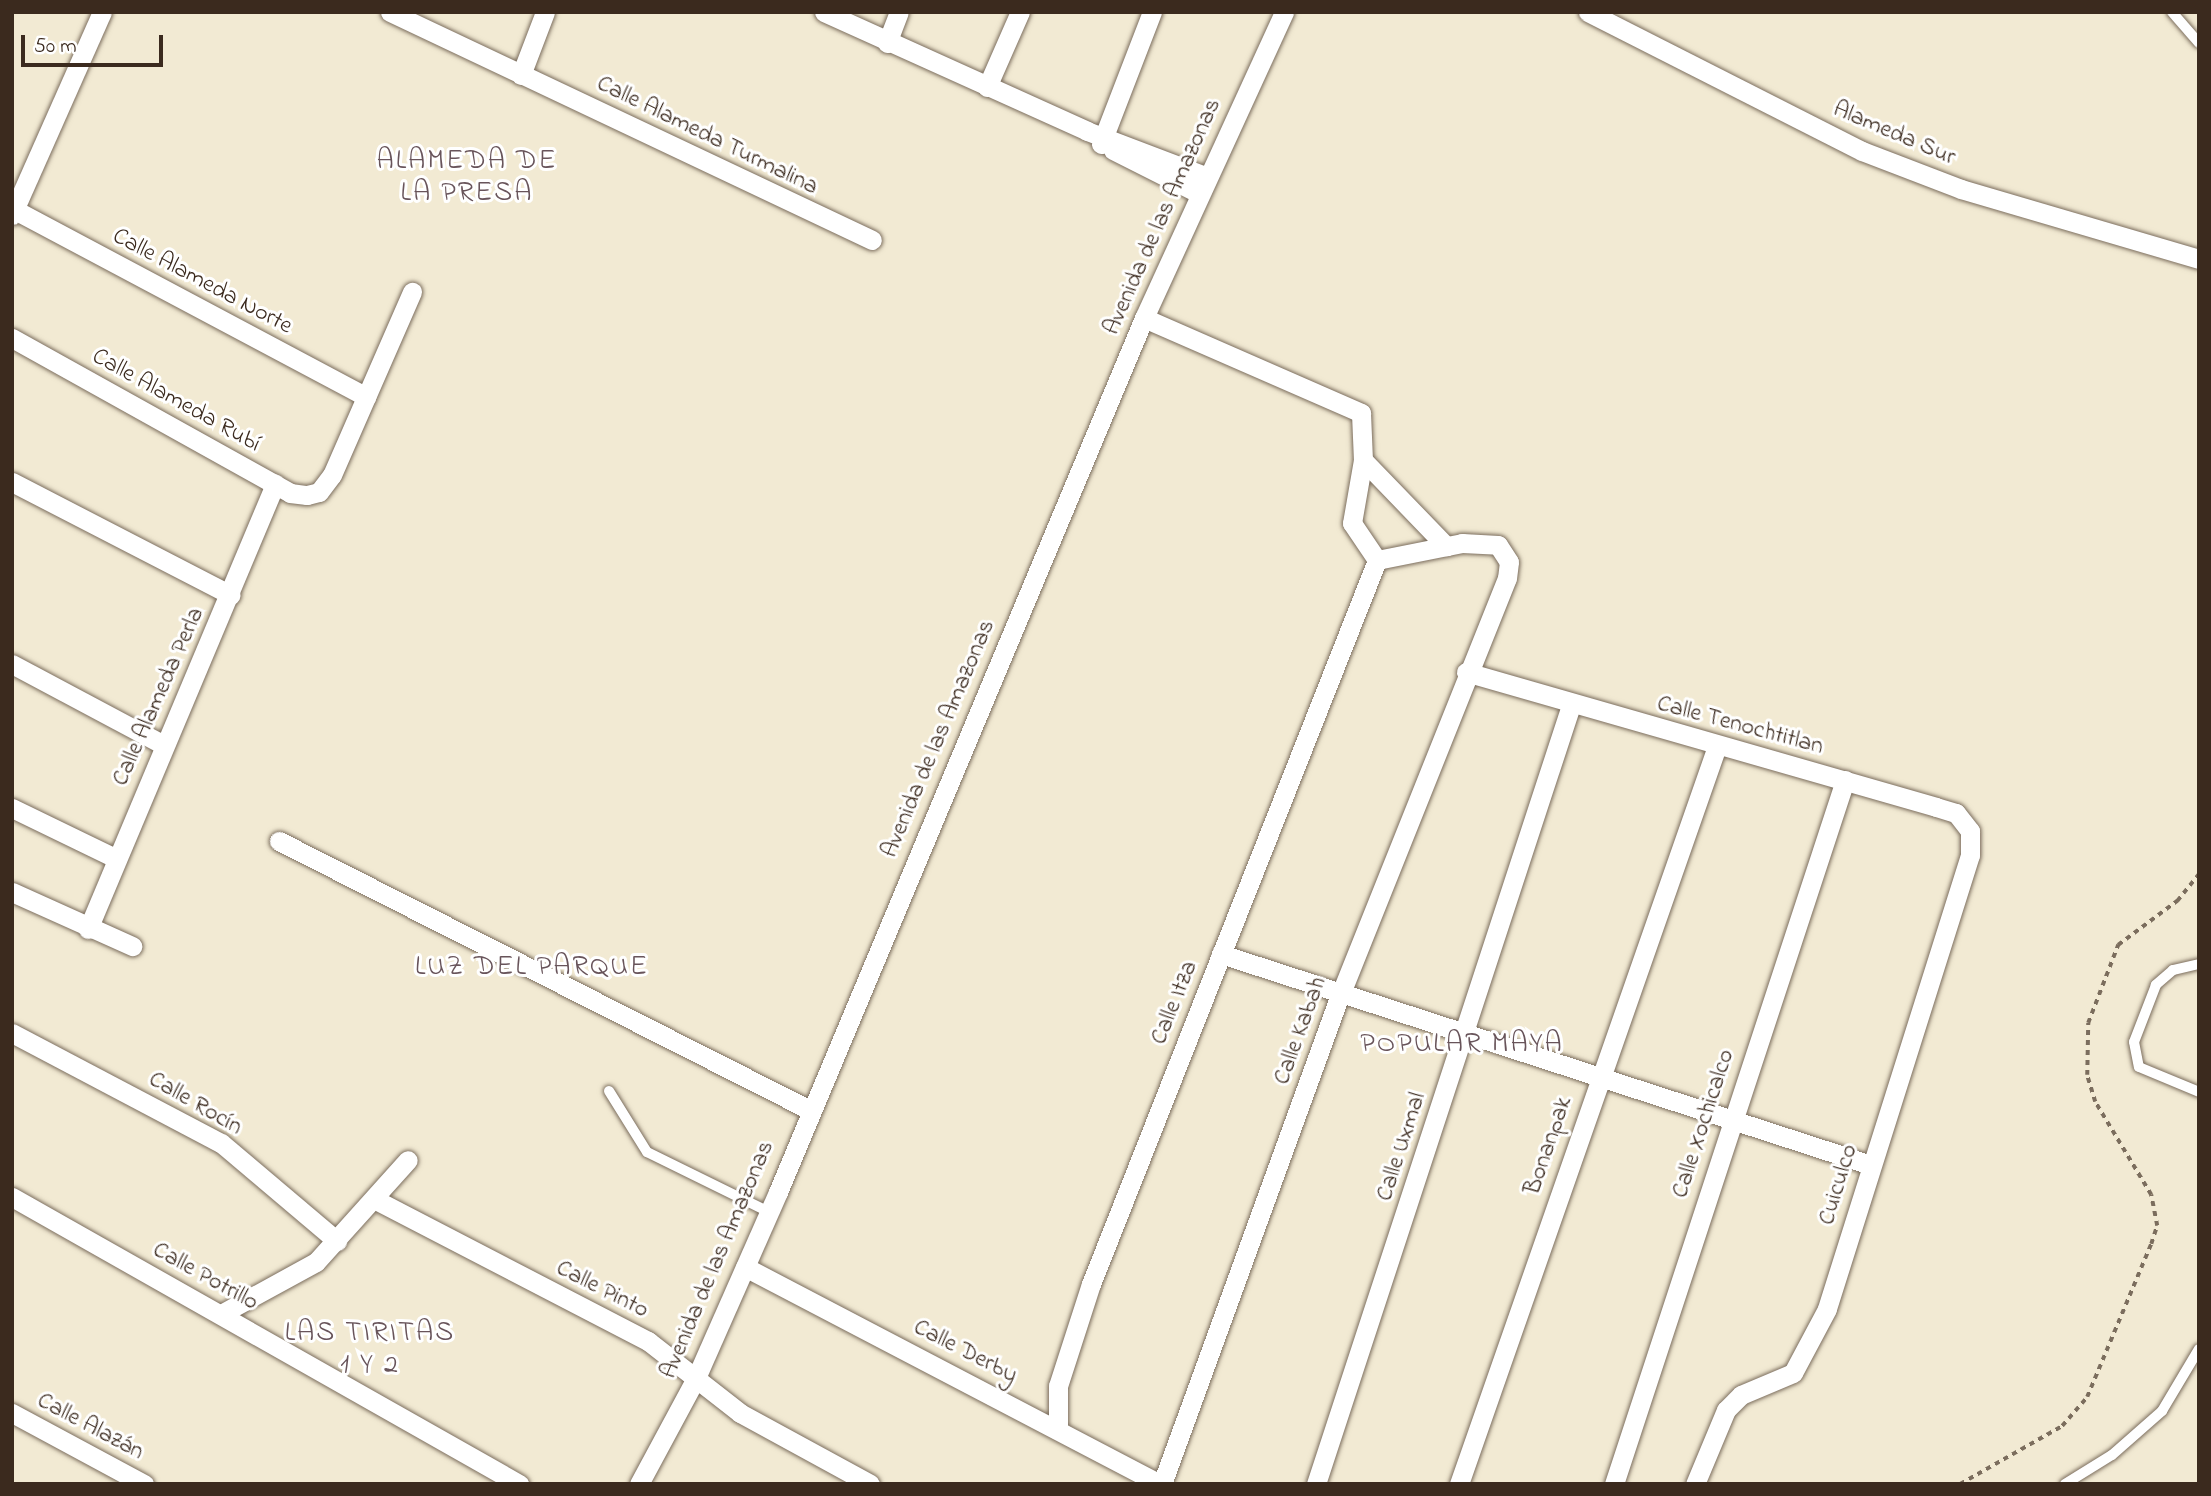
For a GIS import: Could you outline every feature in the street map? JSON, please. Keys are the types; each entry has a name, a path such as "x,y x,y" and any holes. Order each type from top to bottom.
{"street":[{"path":"13,213 102,12"},
{"name":"Calle Alameda Turmalina","path":"390,12 872,240"},
{"path":"521,75 545,12"},
{"path":"824,12 887,43 1202,184"},
{"path":"887,43 899,12"},
{"path":"987,87 1020,12"},
{"path":"1097,137 1152,12"},
{"name":"Avenida de las Amazonas","path":"639,1484 696,1378 745,1267 808,1108 1144,318 1202,184 1284,12"},
{"name":"Alameda Sur","path":"1588,12 1861,151 1961,189 2199,258"},
{"name":"Calle Alameda Norte","path":"13,213 366,397"},
{"path":"366,397 412,292"},
{"path":"1144,318 1361,413 1363,460 1352,523 1377,560 1446,546"},
{"name":"Calle Alameda Rubí","path":"12,338 290,494 319,492 366,397"},
{"path":"1363,460 1446,546"},
{"path":"12,482 231,595"},
{"name":"Calle Alameda Perla","path":"88,929 115,858 231,595 275,484"},
{"name":"Calle Kabah","path":"1161,1484 1341,992 1466,672 1500,599 1509,562 1498,545 1446,546"},
{"name":"Calle Itza","path":"1058,1427 1058,1386 1091,1284 1358,601 1377,560"},
{"path":"12,664 164,745"},
{"name":"Calle Tenochtitlan","path":"1466,672 1571,705 1956,813 1970,831 1970,855"},
{"name":"Calle Uxmal","path":"1316,1484 1467,1031 1571,705"},
{"name":"Bonanpak","path":"1459,1484 1598,1078 1717,746"},
{"name":"Calle Xochicalco","path":"1614,1484 1730,1121 1845,780"},
{"path":"12,808 115,858"},
{"path":"279,841 522,961 808,1108"},
{"name":"Cuiculco","path":"1695,1484 1726,1410 1741,1395 1793,1373 1805,1359 1970,855"},
{"path":"12,892 88,929 132,946"},
{"path":"1221,954 1467,1031 1730,1121 1871,1164"},
{"name":"Calle Rocín","path":"12,1033 221,1143 337,1241"},
{"path":"221,1314 316,1262 408,1160"},
{"name":"Calle Potrillo","path":"12,1197 519,1484"},
{"name":"Calle Pinto","path":"374,1199 648,1341 740,1413 870,1484"},
{"name":"Calle Derby","path":"745,1267 1058,1427 1161,1484"},
{"name":"Calle Alazán","path":"12,1413 144,1484"}],"lane":[{"path":"2172,12 2199,43"},
{"path":"2199,964 2173,970 2157,985 2134,1042 2139,1067 2199,1092"},
{"path":"610,1091 647,1152 769,1212"},
{"path":"2065,1484 2112,1455 2162,1411 2199,1349"}],"path":[{"path":"1960,1484 2062,1426 2087,1397 2151,1244 2157,1226 2151,1195 2095,1102 2088,1023 2118,945 2177,901 2199,874"}],"district":[{"name":"ALAMEDA DE LA PRESA","path":"467,178"},
{"name":"LUZ DEL PARQUE","path":"532,968"},
{"name":"POPULAR MAYA","path":"1462,1045"},
{"name":"LAS TIRITAS 1 Y 2","path":"370,1350"}]}
